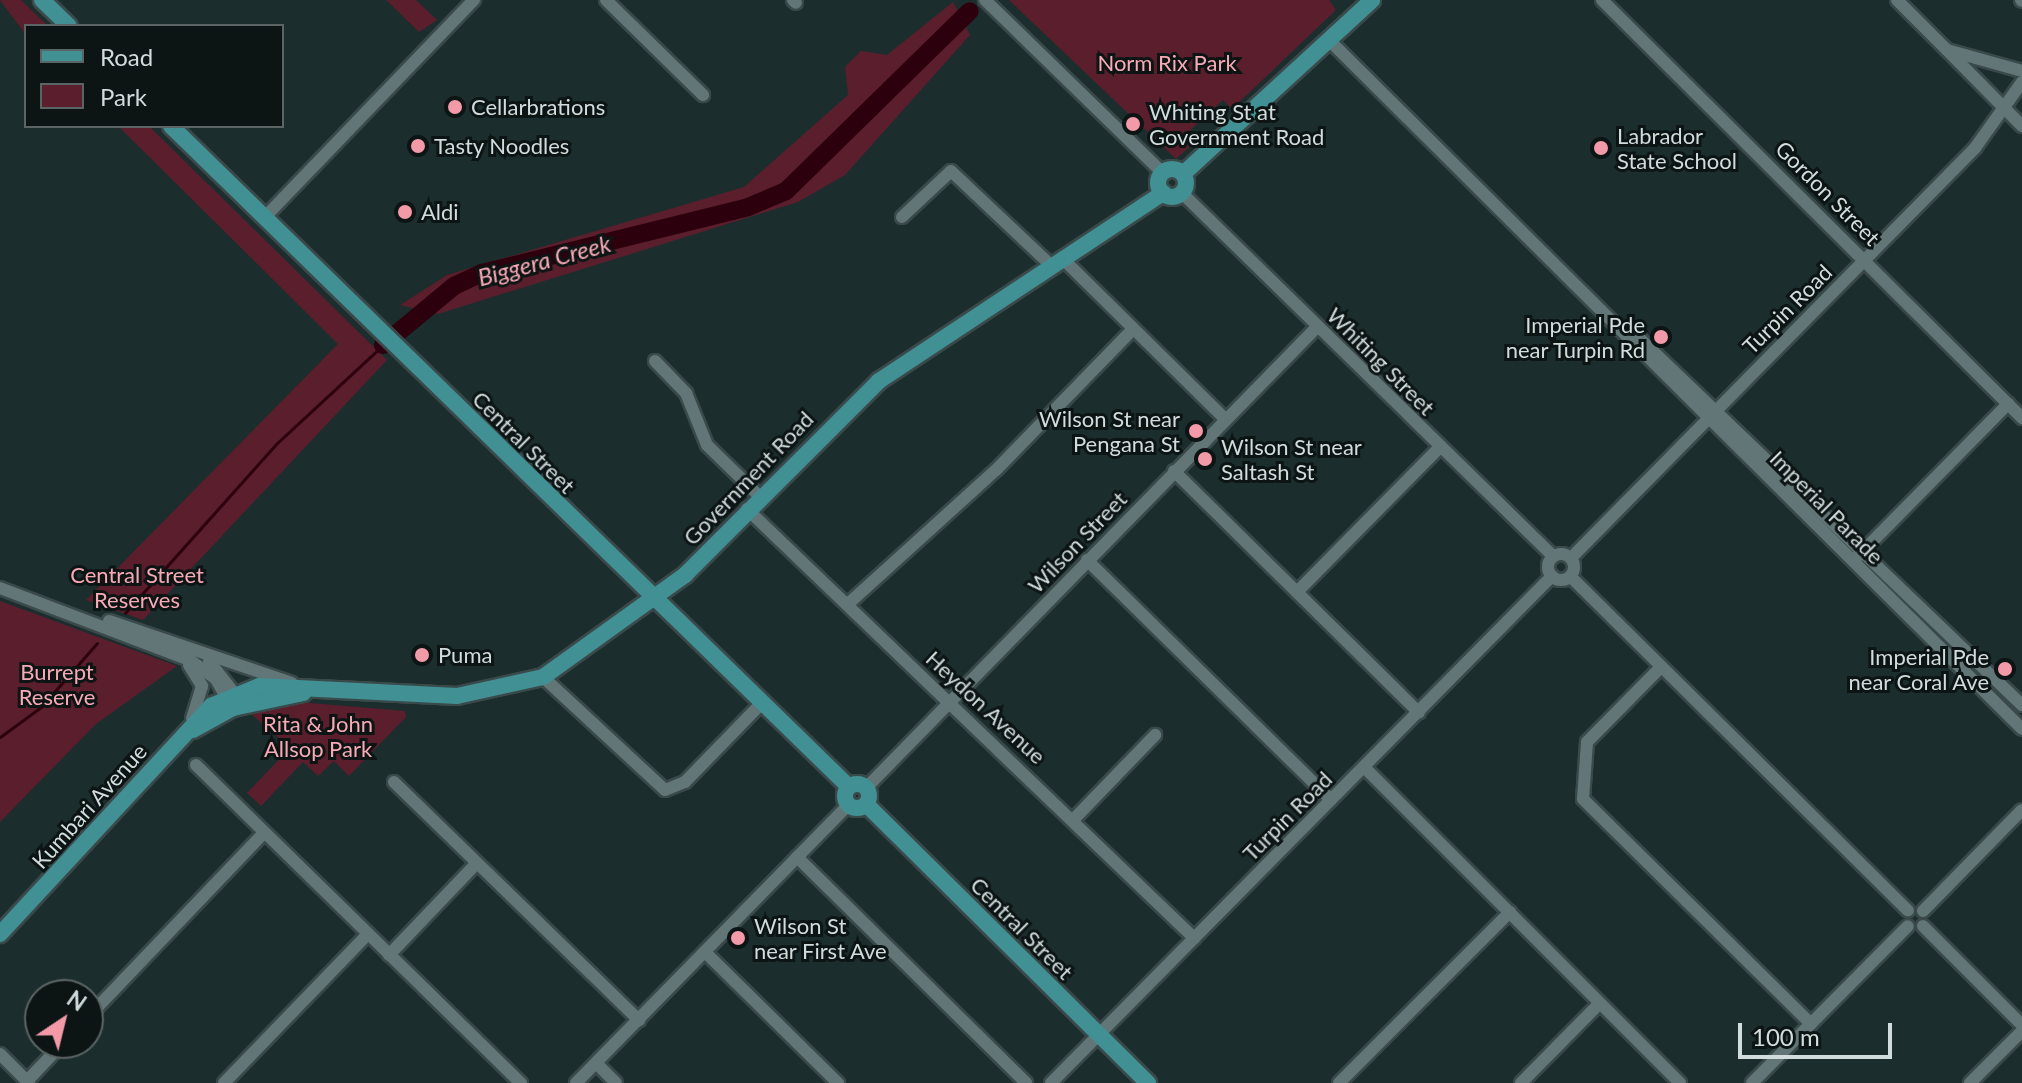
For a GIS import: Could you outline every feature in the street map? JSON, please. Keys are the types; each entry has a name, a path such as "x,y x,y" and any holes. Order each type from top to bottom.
{"main road":[{"path":"42,0 67,24"},
{"path":"1183,174 1163,173 1163,193 1182,193 1183,174 1372,0"},
{"name":"Central Street","path":"173,128 1148,1083"},
{"name":"Government Road","path":"235,702 292,683 332,690 457,696 543,677 655,600 879,381 1163,193"},
{"name":"Government Road","path":"235,702 332,690"},
{"name":"Kumbari Avenue","path":"0,934 176,741 192,719 235,702"},
{"name":"Kumbari Avenue","path":"176,741 235,702"}],"street":[{"path":"264,218 474,0"},
{"path":"606,0 703,95"},
{"path":"985,0 1163,173"},
{"name":"Gordon Street","path":"1602,0 2022,418"},
{"path":"1897,0 2022,126"},
{"name":"Imperial Parade","path":"1329,40 1605,311 2022,705"},
{"path":"1947,50 2022,71"},
{"name":"Turpin Road","path":"1571,558 2007,111 2022,82"},
{"path":"902,217 951,171 1133,329 1225,419"},
{"name":"Whiting Street","path":"1182,193 1553,556"},
{"name":"Wilson Street","path":"576,1083 1318,326"},
{"path":"848,604 996,470 1133,329"},
{"path":"655,361 686,393 707,445 759,496"},
{"path":"1853,561 2008,404"},
{"name":"Imperial Parade","path":"1712,413 1853,561 2022,729"},
{"path":"1297,592 1440,447"},
{"path":"1174,471 1419,713"},
{"name":"Heydon Avenue","path":"747,509 1074,819 1194,938"},
{"path":"1571,577 1571,558 1553,556 1552,576 1571,577 1908,910 1923,911"},
{"path":"1087,560 1331,800"},
{"name":"Turpin Road","path":"1051,1083 1552,576"},
{"name":"Government Road","path":"0,588 178,651 292,683"},
{"path":"1915,624 1927,612"},
{"path":"178,651 198,672 202,686 192,719"},
{"name":"Government Road","path":"178,651 207,669 235,702"},
{"path":"1661,667 1587,742 1583,799 1811,1024"},
{"path":"543,677 665,790 685,782 760,705"},
{"path":"1074,819 1155,735"},
{"path":"196,765 521,1083"},
{"path":"1364,767 1680,1083"},
{"path":"394,782 639,1020"},
{"path":"2022,810 1923,911 1923,926 2022,1025"},
{"path":"104,1000 264,833"},
{"path":"797,857 1026,1083"},
{"path":"389,955 477,863"},
{"path":"1752,1083 1908,926 1908,910"},
{"path":"1339,1083 1510,912"},
{"path":"1908,926 1923,926"},
{"path":"224,1083 368,934"},
{"path":"705,952 838,1083"},
{"path":"1521,1083 1600,1003"},
{"path":"1970,1083 2022,1031"},
{"path":"0,1054 28,1082 49,1059"},
{"path":"596,1063 616,1083"}],"green space":[{"path":"0,0 21,0 46,24 24,24 24,32"},
{"path":"386,0 416,0 437,20 419,32"},
{"name":"Norm Rix Park","path":"1009,0 1329,0 1336,10 1232,109 1223,100 1188,132 1195,142 1176,159"},
{"path":"953,2 970,35 845,175 798,202 438,314 400,305 447,275 744,187 848,95 845,67 861,51 887,55"},
{"name":"Central Street Reserves","path":"120,128 151,128 387,360 143,620 86,600 338,344"},
{"name":"Burrept Reserve","path":"0,601 177,666 96,724 0,822"},
{"name":"Rita & John Allsop Park","path":"298,702 405,711 406,717 349,776 334,761 318,776 303,762 261,806 247,793 290,748 249,712"}],"waterway":[{"name":"Biggera Creek","path":"383,345 454,286 482,273 748,207 786,191 970,11"},
{"name":"Biggera Creek","path":"125,613 276,444 383,345"},
{"name":"Biggera Creek","path":"0,737 41,707 97,643"}],"place":[{"name":"Cellarbrations","path":"455,107"},
{"name":"Whiting St at Government Road","path":"1133,124"},
{"name":"Tasty Noodles","path":"418,146"},
{"name":"Labrador State School","path":"1601,148"},
{"name":"Aldi","path":"405,212"},
{"name":"Imperial Pde near Turpin Rd","path":"1661,337"},
{"name":"Wilson St near Pengana St","path":"1196,431"},
{"name":"Wilson St near Saltash St","path":"1205,459"},
{"name":"Puma","path":"422,655"},
{"name":"Imperial Pde near Coral Ave","path":"2005,669"},
{"name":"Wilson St near First Ave","path":"738,938"}]}
